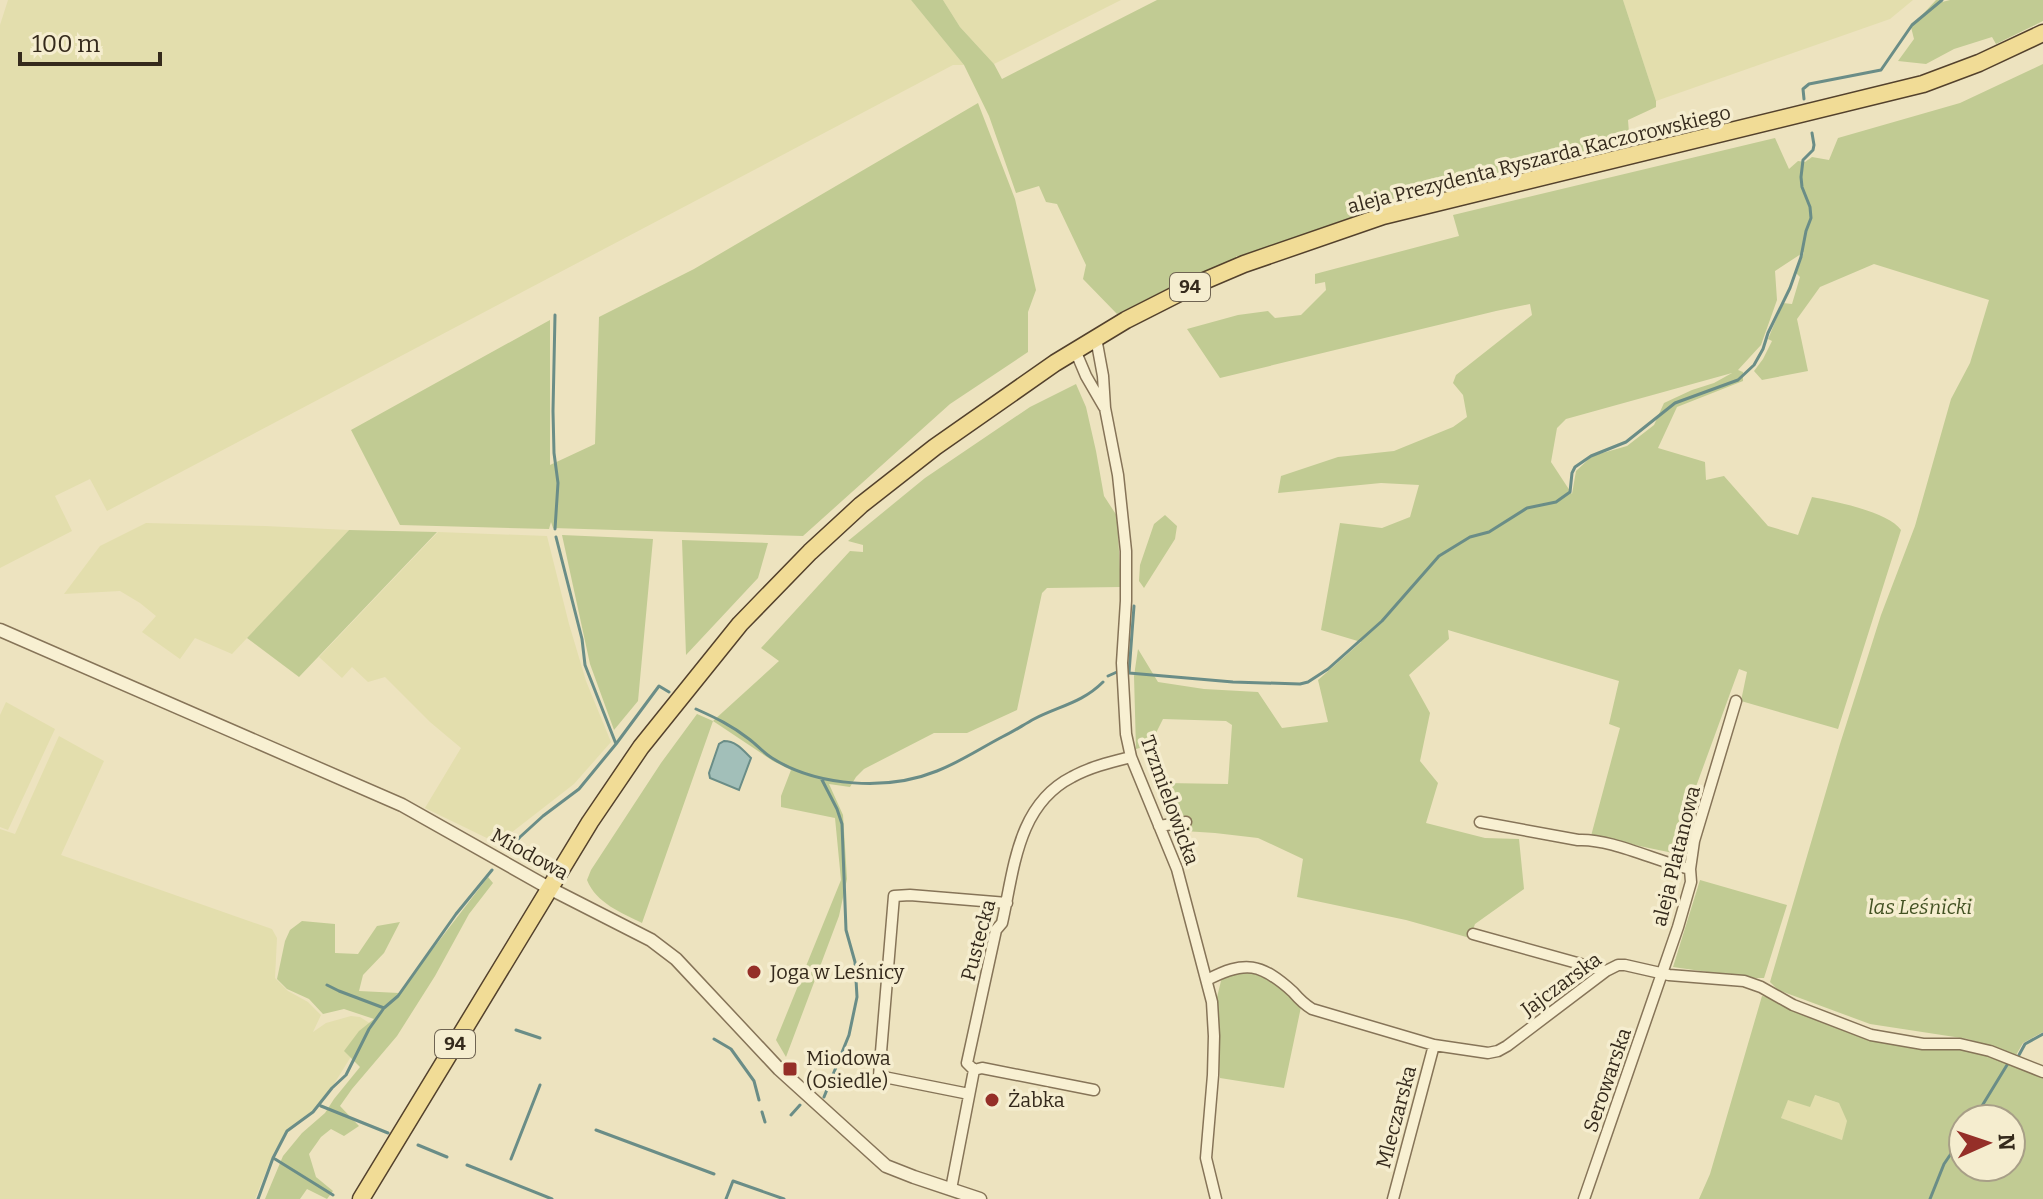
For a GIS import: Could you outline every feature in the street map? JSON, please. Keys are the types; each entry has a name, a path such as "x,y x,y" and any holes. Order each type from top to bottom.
{"main road":[{"name":"aleja Prezydenta Ryszarda Kaczorowskiego","path":"361,1199 549,888 641,747 740,624 810,552 861,505 935,447 1075,350 1126,320 1244,264 1383,216 1923,84 1979,63 2043,33"}],"street":[{"name":"Trzmielowicka","path":"1096,338 1118,475 1126,551 1122,663 1126,734 1131,757 1177,869 1212,1002 1213,1075 1206,1158 1216,1199"},
{"name":"Trzmielowicka","path":"1075,350 1105,408"},
{"name":"Miodowa","path":"0,630 402,805 549,888 651,940 676,959 774,1064 886,1166 980,1199"},
{"name":"aleja Platanowa","path":"1663,973 1691,882 1694,841 1736,701"},
{"name":"Pustecka","path":"951,1189 974,1070 967,1063 996,930 1002,923 1021,838 1031,814 1056,787 1072,777 1131,757"},
{"path":"1159,826 1186,822"},
{"path":"1480,822 1587,840 1690,869"},
{"path":"969,1094 879,1076 894,896 1007,903"},
{"path":"1473,934 1606,971"},
{"name":"Jajczarska","path":"1207,980 1237,966 1254,967 1275,978 1312,1009 1434,1045 1488,1053 1507,1046 1606,971 1625,965 1663,973 1744,981 1793,1005 1871,1035 1923,1044 1960,1044 1990,1051 2043,1072"},
{"name":"Serowarska","path":"1584,1199 1663,973"},
{"name":"Mleczarska","path":"1393,1199 1434,1045"},
{"path":"974,1070 982,1068 1094,1090"}],"shaded area":[{"path":"8,0 911,0 964,65 953,65 107,511 90,479 55,496 72,531 0,568 0,25"},
{"path":"943,0 1121,0 994,64 960,27"},
{"path":"1623,0 1913,0 1890,19 1656,101"},
{"path":"146,523 349,530 232,654 195,638 180,659 142,632 156,616 120,591 64,594 100,546"},
{"path":"438,532 547,536 586,681 611,742 574,784 495,842 425,808 461,748 385,677 368,682 352,667 342,678 319,657"},
{"path":"6,702 55,729 8,830 0,827 0,715"},
{"path":"59,736 104,761 61,855 272,929 277,938 275,978 321,1015 313,1032 326,1023 351,1016 360,1017 371,1024 331,1089 309,1115 284,1136 255,1199 0,1199 0,829 15,834"},
{"path":"1814,1095 1839,1103 1848,1121 1842,1140 1781,1118 1788,1099"}],"green space":[{"path":"911,0 943,0 960,27 994,64 1002,79 1157,0 1623,0 1656,107 1628,120 1630,146 1626,149 1460,187 1460,190 1368,215 1365,213 1275,247 1236,256 1179,281 1117,314 1083,279 1086,265 1057,204 1046,202 1039,186 1016,193 989,116 964,65"},
{"path":"1936,0 2043,0 2043,21 1996,44 1992,37 1954,49 1926,64 1898,61 1914,39 1911,27"},
{"name":"las Leśnicki","path":"2043,64 2043,1032 2023,1043 2016,1055 1968,1039 1870,1024 1778,990 1770,982 1881,615 1915,526 1951,399 1970,363 1989,300 1874,264 1820,287 1797,319 1808,371 1762,380 1754,371 1772,341 1768,339 1783,303 1792,304 1800,277 1796,273 1804,252 1775,271 1777,300 1761,345 1738,370 1743,372 1743,381 1677,407 1658,448 1705,462 1706,480 1724,476 1768,526 1798,535 1812,497 1873,513 1901,530 1838,729 1741,701 1747,672 1739,669 1690,803 1696,805 1684,846 1673,853 1591,836 1620,728 1609,724 1619,681 1448,630 1449,639 1409,675 1430,713 1420,761 1438,783 1426,823 1485,838 1519,839 1524,889 1475,924 1470,938 1406,920 1297,897 1303,859 1258,838 1184,831 1165,783 1228,784 1232,725 1226,721 1163,719 1150,745 1136,749 1134,676 1138,649 1158,682 1258,692 1282,728 1328,722 1318,680 1361,642 1321,630 1340,523 1382,528 1410,517 1419,485 1381,483 1278,493 1281,476 1338,457 1394,451 1453,427 1467,417 1463,395 1453,383 1456,375 1532,315 1530,304 1220,378 1187,329 1238,315 1268,311 1275,318 1301,315 1326,290 1325,282 1315,284 1315,274 1459,236 1453,215 1775,138 1789,169 1798,161 1805,162 1812,157 1829,160 1838,138 1960,103","holes":["1732,373 1664,403 1654,425 1627,446 1592,456 1576,471 1572,494 1551,462 1557,428 1566,419"]},
{"path":"978,103 1015,199 1036,290 1028,312 1028,352 950,404 803,536 553,528 551,522 549,529 400,525 351,430 550,320 550,465 595,444 599,317 694,269"},
{"path":"1076,384 1086,407 1104,496 1117,516 1121,587 1047,588 1042,593 1017,710 967,733 934,733 864,769 850,787 829,784 843,815 847,879 839,916 786,1057 776,1040 841,880 835,818 781,807 781,796 791,770 713,721 779,661 761,648 850,551 863,552 863,545 848,541 925,478 1030,407"},
{"path":"1165,515 1177,526 1175,539 1144,588 1139,581 1140,565 1154,524"},
{"path":"349,530 437,532 299,677 247,638"},
{"path":"562,535 653,539 638,701 614,730 590,664"},
{"path":"682,540 768,543 758,578 686,655"},
{"path":"697,714 713,721 642,923 603,901 587,880 661,763"},
{"path":"488,877 493,883 469,914 397,1036 340,1106 359,1126 344,1136 331,1129 309,1154 316,1177 333,1191 327,1199 307,1189 300,1199 265,1199 283,1156 302,1133 325,1113 360,1067 344,1051 359,1031 374,1019 344,1009 323,1014 309,999 287,989 277,979 290,930 302,921 335,924 335,953 358,954 377,926 400,922 384,953 363,975 359,991 399,993"},
{"path":"1700,880 1787,905 1764,978 1673,967"},
{"path":"1239,970 1273,983 1301,1007 1284,1088 1220,1078 1216,1001 1222,977"},
{"path":"1762,996 1778,999 1816,1020 1848,1031 1961,1046 2043,1075 2043,1199 1699,1199 1710,1174","holes":["1815,1095 1839,1103 1847,1121 1842,1140 1781,1118 1788,1100 1810,1107"]}],"water":[{"path":"724,741 736,744 751,758 739,790 710,778 719,744"}],"waterway":[{"path":"1804,99 1803,89 1809,84 1881,70 1912,25 1942,0"},
{"path":"1134,606 1129,673 1300,684 1328,669 1382,621 1439,556 1470,537 1489,532 1527,508 1556,502 1570,492 1575,467 1591,456 1626,442 1675,403 1738,380 1754,365 1790,288 1811,218 1801,177 1803,160 1813,150 1812,133"},
{"path":"555,315 553,411 558,483 555,529"},
{"path":"556,537 582,639 585,665 616,744"},
{"path":"1108,676 1117,672"},
{"path":"696,709 736,730 790,768 832,780 875,783 918,777 946,767 1034,719 1079,700 1103,682"},
{"path":"509,849 543,816 579,789 659,686 669,692"},
{"path":"821,778 842,824 846,930 855,962 857,997 849,1035 824,1097"},
{"path":"258,1199 287,1131 313,1112 346,1075 369,1029 384,1008 398,996 456,914 492,870"},
{"path":"327,985 384,1008"},
{"path":"516,1030 540,1038"},
{"path":"2019,1055 2025,1044 2043,1034"},
{"path":"714,1039 731,1049 754,1081 759,1100"},
{"path":"1984,1103 2007,1065"},
{"path":"511,1159 540,1085"},
{"path":"791,1115 800,1105"},
{"path":"321,1106 388,1133"},
{"path":"762,1112 765,1122"},
{"path":"596,1130 714,1174"},
{"path":"418,1145 447,1157"},
{"path":"275,1159 333,1195"},
{"path":"1930,1199 1947,1160"},
{"path":"467,1165 552,1199"},
{"path":"726,1199 733,1181 784,1199"}],"place":[{"name":"Joga w Leśnicy","path":"754,972"},
{"name":"Miodowa (Osiedle)","path":"790,1069"},
{"name":"Żabka","path":"992,1100"}]}
